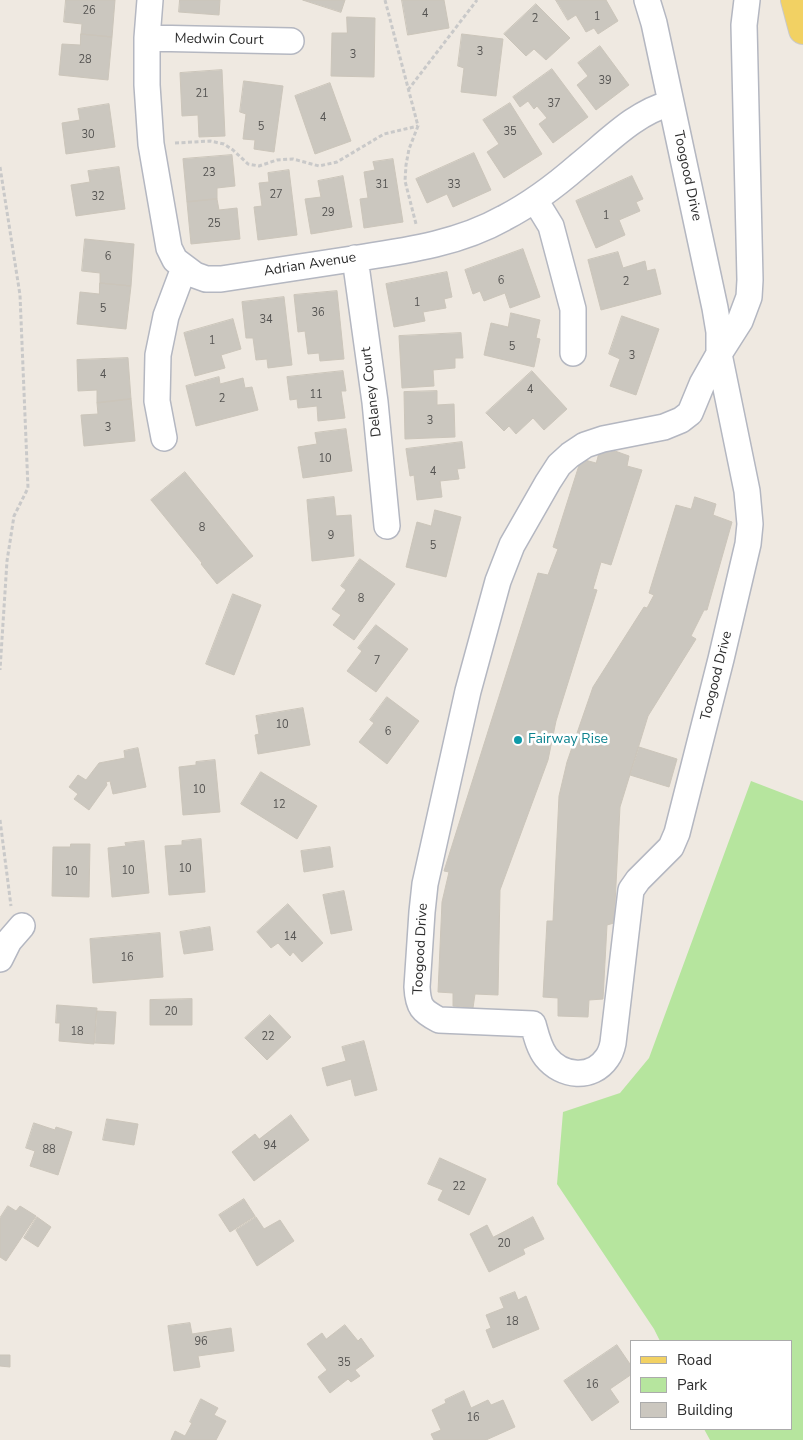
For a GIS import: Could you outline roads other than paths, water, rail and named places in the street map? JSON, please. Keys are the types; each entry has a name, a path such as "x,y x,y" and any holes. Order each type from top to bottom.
{"main road":[{"path":"795,0 803,30"}],"street":[{"name":"Adrian Avenue","path":"150,0 146,85 151,144 165,231 169,248 175,260 195,275 206,279 221,279 422,248 477,230 502,220 535,200 571,173 631,122 657,107 671,103"},
{"name":"Toogood Drive","path":"647,0 654,23 715,308 719,354 746,491 750,524 748,544 678,833 671,847 638,880 631,890 613,1044 608,1057 600,1066 590,1072 578,1074 555,1066 546,1056 533,1024 439,1020 428,1014 421,1007 417,987 425,884 468,690 498,581 512,545 558,465 586,445 603,439 664,427 681,420 690,413 702,384 719,354"},
{"path":"719,354 740,320 749,297 744,25 747,0"},
{"name":"Medwin Court","path":"147,38 291,41"},
{"path":"535,200 551,226 573,309 573,353"},
{"name":"Delaney Court","path":"355,258 374,402 387,526"},
{"path":"164,438 157,401 158,355 166,316 184,268"},
{"path":"0,959 9,941 22,926"}],"place":[{"name":"Fairway Rise","path":"518,740"}]}
